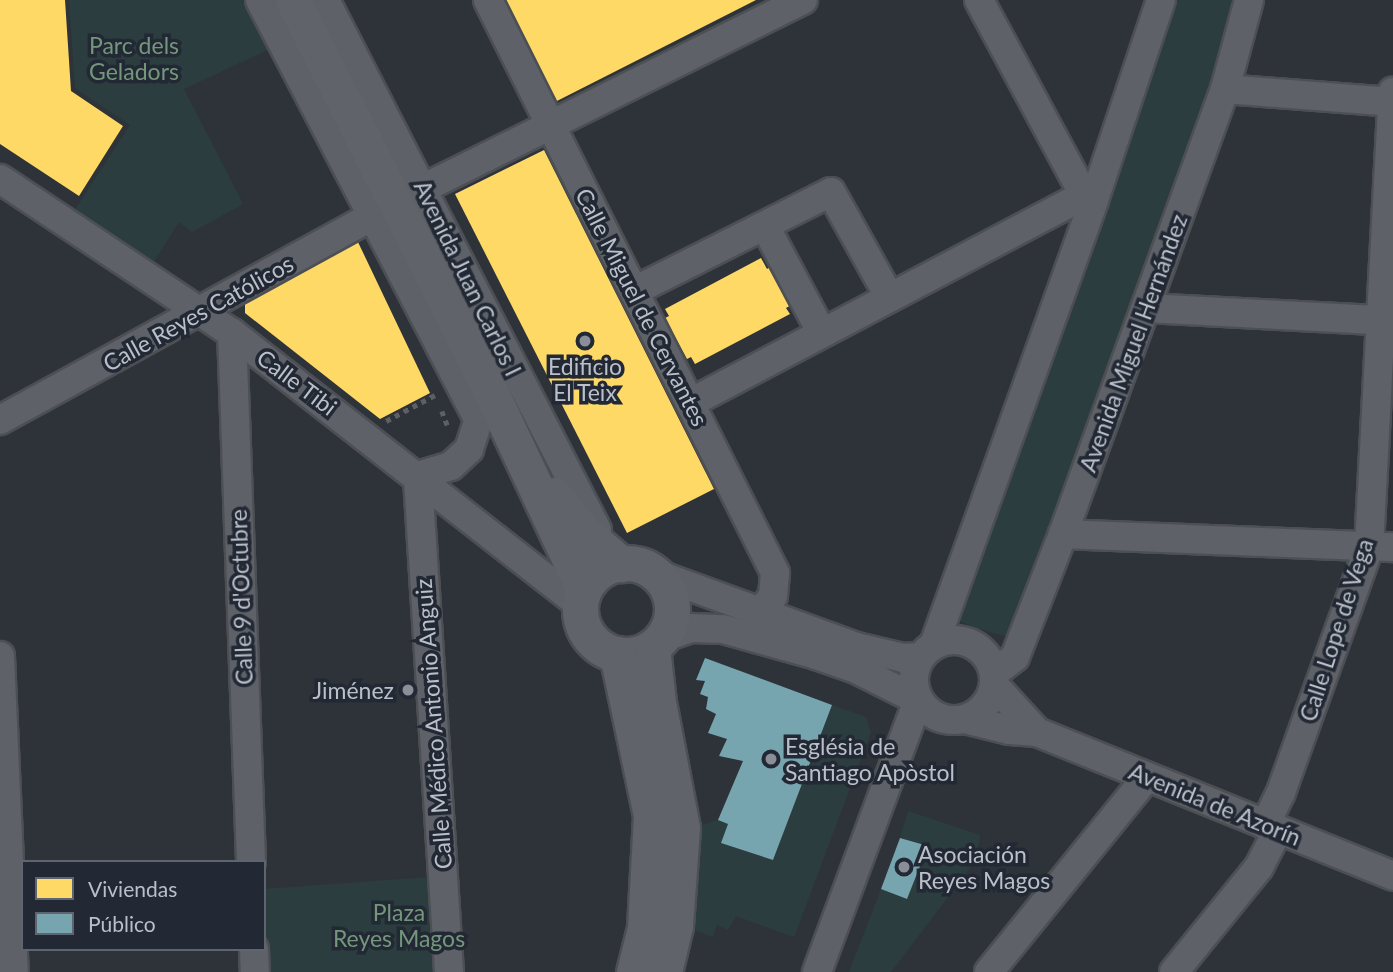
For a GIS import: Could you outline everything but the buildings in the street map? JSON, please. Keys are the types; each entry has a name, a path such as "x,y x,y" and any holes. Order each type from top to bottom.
{"main road":[{"name":"Avenida Juan Carlos I","path":"293,0 397,203 475,395 585,534 617,560"},
{"name":"Avenida Juan Carlos I","path":"514,446 582,598"},
{"path":"617,560 645,568 656,575 670,597 671,611 669,624 657,642 629,655 617,654 593,642 585,631 582,598 599,572 617,560"},
{"path":"657,642 657,702 682,828 676,926 664,972"},
{"path":"617,654 651,816 645,928 634,972"}],"street":[{"name":"Avenida Juan Carlos I","path":"260,0 397,203 560,463 617,560"},
{"name":"Avenida Juan Carlos I","path":"325,0 397,203"},
{"name":"Calle Miguel de Cervantes","path":"488,0 775,573 773,596 759,614"},
{"name":"Calle Reyes Católicos","path":"0,420 397,203 803,0"},
{"path":"979,0 1089,198"},
{"path":"817,972 918,700 914,675 927,651 1161,0"},
{"name":"Avenida Miguel Hernández","path":"994,679 1015,657 1063,534 1225,89 1249,0"},
{"path":"1225,89 1392,98"},
{"name":"Calle Lope de Vega","path":"1174,972 1259,867 1281,792 1381,547 1392,98"},
{"name":"Calle Tibi","path":"0,178 201,310 582,598"},
{"path":"634,291 831,192 890,298"},
{"path":"690,403 1089,198"},
{"path":"765,226 822,333"},
{"path":"1146,309 1388,320"},
{"name":"Calle 9 d'Octubre","path":"232,333 251,860"},
{"path":"418,476 451,466 469,449 475,395"},
{"name":"Calle Médico Antonio Anguiz","path":"418,476 449,972"},
{"path":"1063,534 1381,547"},
{"path":"656,575 759,614 867,650 903,658 927,651 946,640 971,643 982,650 994,679 984,708 964,719 949,721 937,717 918,700 856,670 816,655 723,629 691,628 657,642"},
{"path":"0,656 14,972"},
{"name":"Avenida de Azorín","path":"994,679 1037,732"},
{"name":"Avenida de Azorín","path":"964,719 1009,730 1037,732 1393,876"},
{"path":"989,972 1147,778"},
{"path":"254,951 255,972"}],"path":[{"path":"363,433 475,395"}],"green space":[{"name":"Parc dels Geladors","path":"69,0 293,0 308,31 184,89 243,204 192,232 179,222 146,274 67,222 130,125 75,88"},
{"path":"1173,0 1237,0 1213,93 1012,638 976,628 951,617"},
{"path":"832,705 866,717 871,732 794,937 736,916 728,930 717,925 712,937 689,928 696,891 699,826 718,820 728,824 722,843 773,860"},
{"path":"908,811 980,835 976,860 891,972 849,972 881,889 907,899 928,846 900,838"},
{"name":"Plaza Reyes Magos","path":"443,876 449,972 255,972 263,951 266,951 266,889"}],"place":[{"name":"Edificio El Teix","path":"585,341"},
{"name":"Jiménez","path":"408,690"},
{"name":"Església de Santiago Apòstol","path":"771,759"},
{"name":"Asociación Reyes Magos","path":"904,867"}]}
